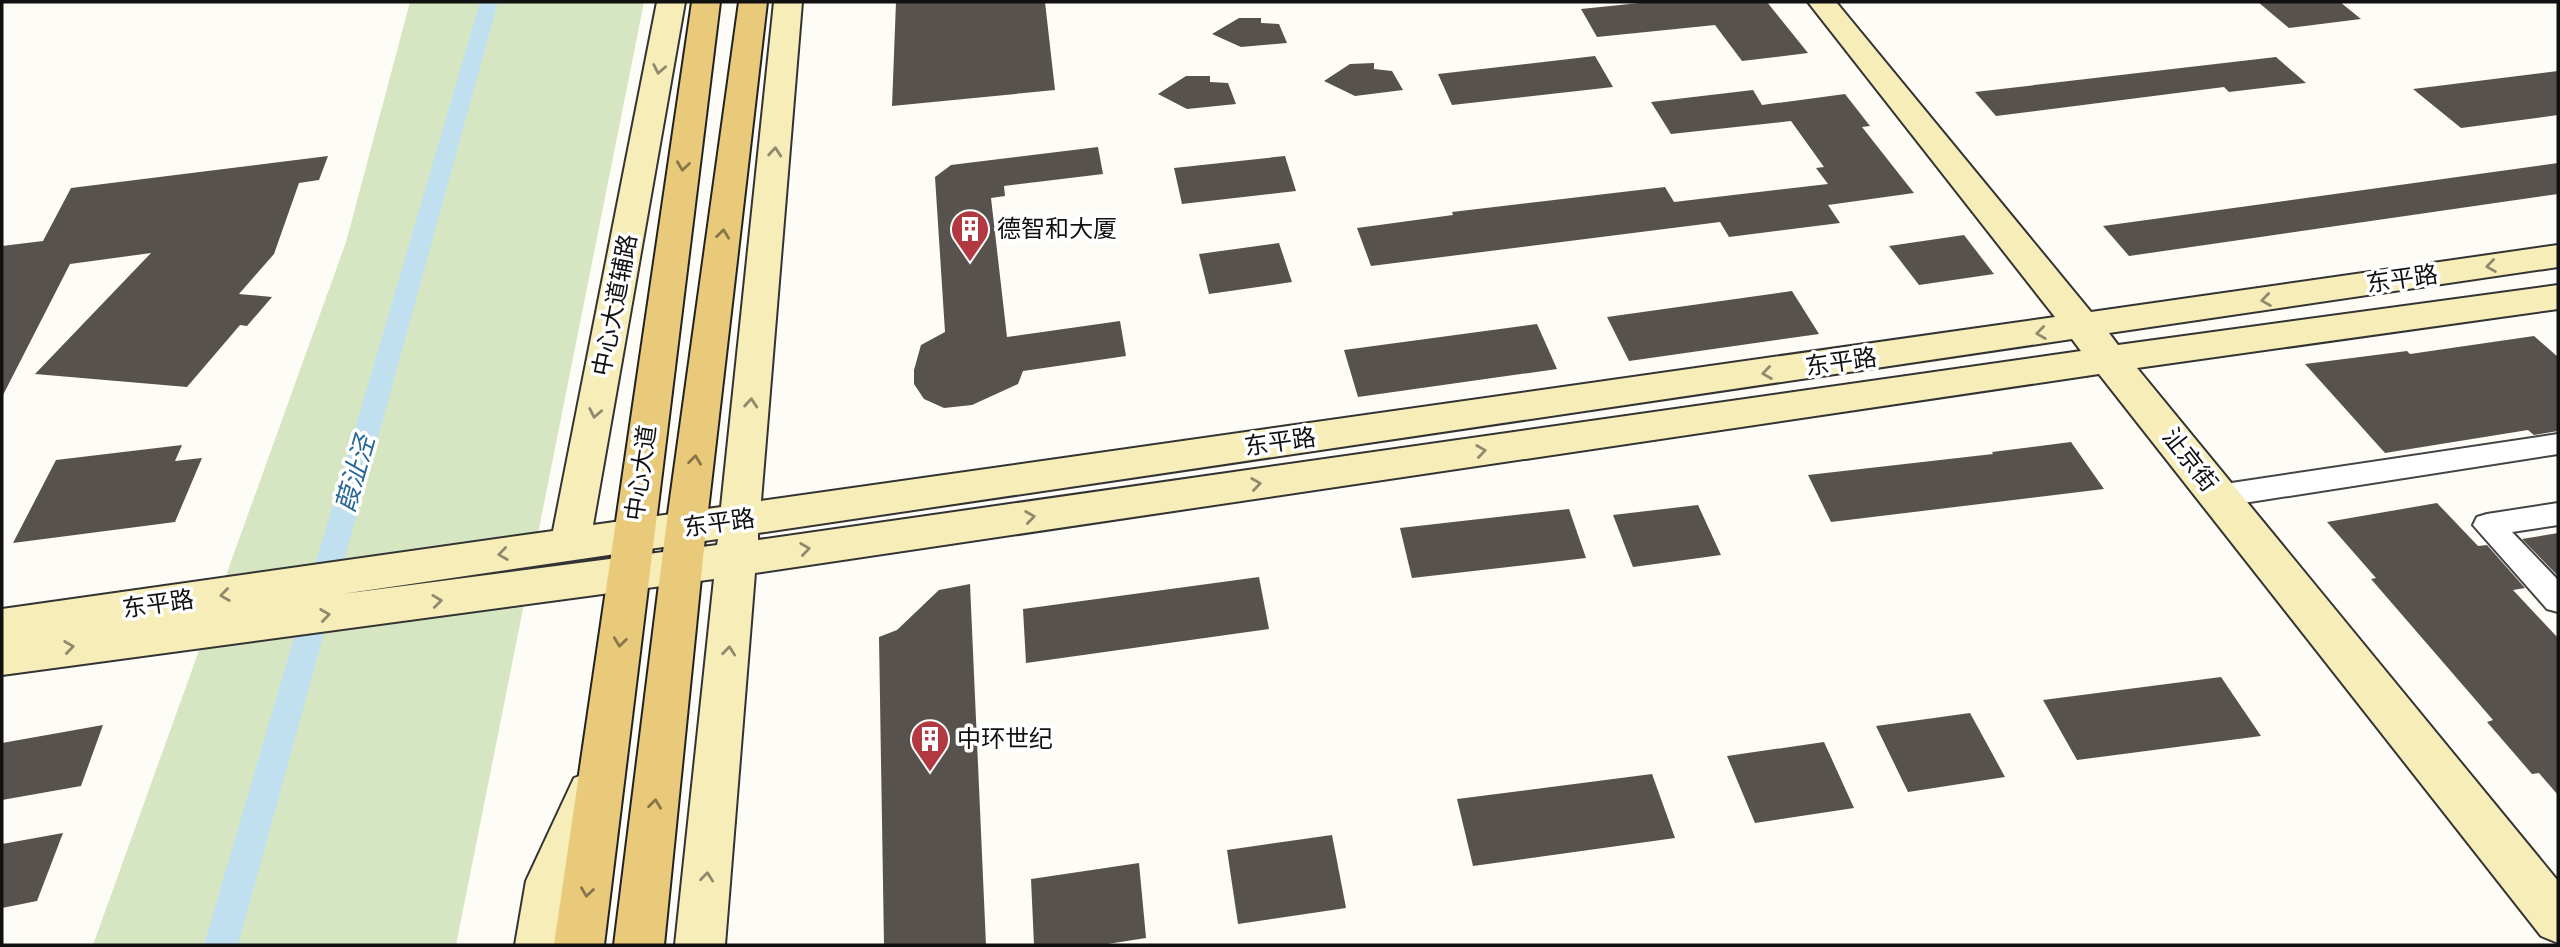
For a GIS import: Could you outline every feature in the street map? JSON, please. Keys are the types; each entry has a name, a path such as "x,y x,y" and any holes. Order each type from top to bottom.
{"main road":[{"name":"中心大道辅路","path":"570,544 671,2"},
{"name":"中心大道","path":"579,945 706,2"},
{"path":"639,945 684,547 752,2"},
{"path":"700,945 788,2"},
{"name":"沚京街","path":"1822,2 2112,359 2218,496 2558,919"},
{"name":"东平路","path":"739,540 2085,327 2558,256"},
{"name":"东平路","path":"2,657 287,603 684,547 2558,298"},
{"path":"570,544 631,555"},
{"name":"东平路","path":"374,591 570,544"},
{"name":"东平路","path":"2,627 287,603"},
{"path":"540,945 550,881 606,759"}],"street":[{"path":"2218,496 2558,444"},
{"path":"2558,514 2487,525 2558,600"}],"green space":[{"path":"410,2 644,2 456,945 93,945 346,242"}],"building":[{"path":"896,2 1045,2 1055,90 892,106"},
{"path":"1649,2 1767,2 1808,53 1742,61 1715,25 1597,37 1581,9"},
{"path":"2258,2 2340,2 2361,19 2289,28"},
{"path":"1239,18 1261,18 1261,23 1279,24 1287,43 1241,47 1212,34"},
{"path":"1595,56 1613,87 1452,105 1438,74"},
{"path":"2276,57 2306,83 2229,92 2224,87 1996,116 1975,92"},
{"path":"1374,63 1374,69 1392,71 1403,90 1355,96 1324,81 1350,64"},
{"path":"2558,71 2558,115 2461,128 2413,89"},
{"path":"1186,76 1210,76 1210,82 1228,83 1236,104 1187,109 1158,94"},
{"path":"1753,90 1762,105 1845,94 1870,126 1862,127 1914,193 1828,205 1840,223 1729,237 1720,222 1371,266 1357,228 1453,215 1452,212 1665,187 1674,202 1828,184 1816,168 1824,167 1791,121 1671,134 1651,102"},
{"name":"德智和大厦","path":"1098,147 1103,174 1004,186 1005,196 991,198 1007,337 1120,321 1126,356 1023,371 1018,384 972,405 944,408 924,399 914,384 914,370 921,345 945,332 935,177 951,165"},
{"path":"328,156 319,180 299,183 274,254 239,294 272,297 247,326 240,325 187,387 35,374 151,253 70,264 2,397 2,246 43,241 71,188"},
{"path":"1285,156 1296,191 1182,204 1174,168"},
{"path":"2558,163 2558,194 2129,256 2103,226"},
{"path":"1964,235 1994,274 1919,285 1889,246"},
{"path":"1279,243 1292,282 1209,294 1199,254"},
{"path":"1792,291 1819,334 1629,361 1607,317"},
{"path":"1537,324 1557,369 1358,397 1344,350"},
{"path":"2534,336 2558,357 2558,431 2534,435 2528,430 2385,453 2305,364 2407,351 2410,354"},
{"path":"2071,442 2104,489 1831,522 1808,475 1993,454 1992,452"},
{"path":"182,445 175,461 202,458 175,522 13,543 56,460"},
{"path":"2437,503 2478,546 2487,545 2525,588 2513,590 2558,638 2558,795 2539,773 2532,774 2487,722 2493,720 2371,579 2376,578 2327,522"},
{"path":"1698,505 1721,555 1633,567 1613,515"},
{"path":"1569,509 1586,558 1412,578 1400,528"},
{"path":"2558,533 2558,576 2522,539"},
{"path":"1259,577 1269,629 1026,663 1023,609"},
{"name":"中环世纪","path":"970,584 986,945 884,945 879,637 897,630 939,590"},
{"path":"2221,677 2261,736 2077,760 2043,700"},
{"path":"1970,713 2005,777 1908,792 1876,726"},
{"path":"103,725 81,786 2,800 2,743"},
{"path":"1824,742 1854,808 1755,823 1727,756"},
{"path":"1652,774 1675,838 1473,866 1457,799"},
{"path":"63,833 37,901 2,908 2,844"},
{"path":"1332,835 1346,908 1238,924 1227,850"},
{"path":"1139,863 1146,938 1101,945 1034,945 1031,879"}],"waterway":[{"name":"葭沚泾","path":"221,945 489,2"}],"place":[{"name":"德智和大厦","path":"970,263"},
{"name":"中环世纪","path":"930,773"}]}
